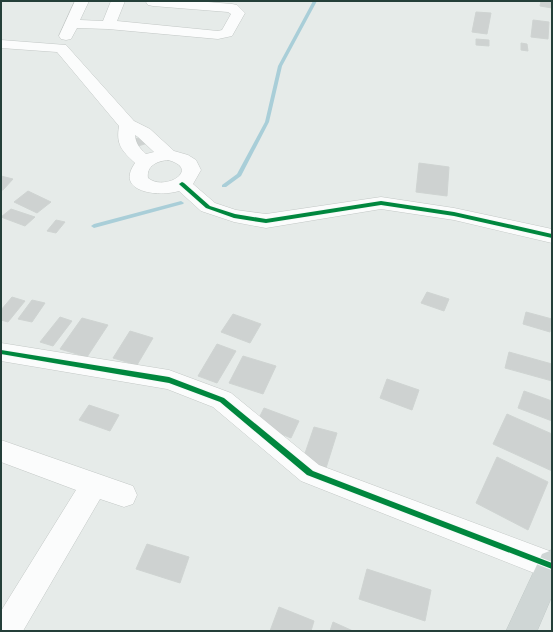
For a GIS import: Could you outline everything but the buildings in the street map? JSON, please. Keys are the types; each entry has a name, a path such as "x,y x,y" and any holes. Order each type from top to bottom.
{"main road":[{"path":"521,631 552,565"}],"street":[{"path":"60,48 73,24 82,1"},
{"path":"108,25 118,1"},
{"path":"73,24 108,25 218,35 227,33 238,13 232,8 172,2 153,2"},
{"path":"1,44 60,48 128,125 144,133 168,155"},
{"path":"128,125 125,140 132,151 144,162"},
{"path":"168,155 184,159 189,163 192,168 192,174 188,179 182,184 166,189 148,186 142,183 138,178 138,172 144,162 152,158 168,155"},
{"path":"182,184 208,206 234,216 266,221 381,203 454,214 552,236"},
{"path":"1,352 169,380 222,400 310,473 552,565"},
{"path":"2,454 124,495"},
{"path":"6,631 94,485"}],"waterway":[{"path":"224,186 239,175 267,122 280,66 315,1"},
{"path":"94,226 181,203"}],"cycle path":[{"path":"182,184 208,207 234,216 266,221 381,203 454,214 552,236"},
{"path":"1,352 169,380 222,400 310,473 551,566"}]}
